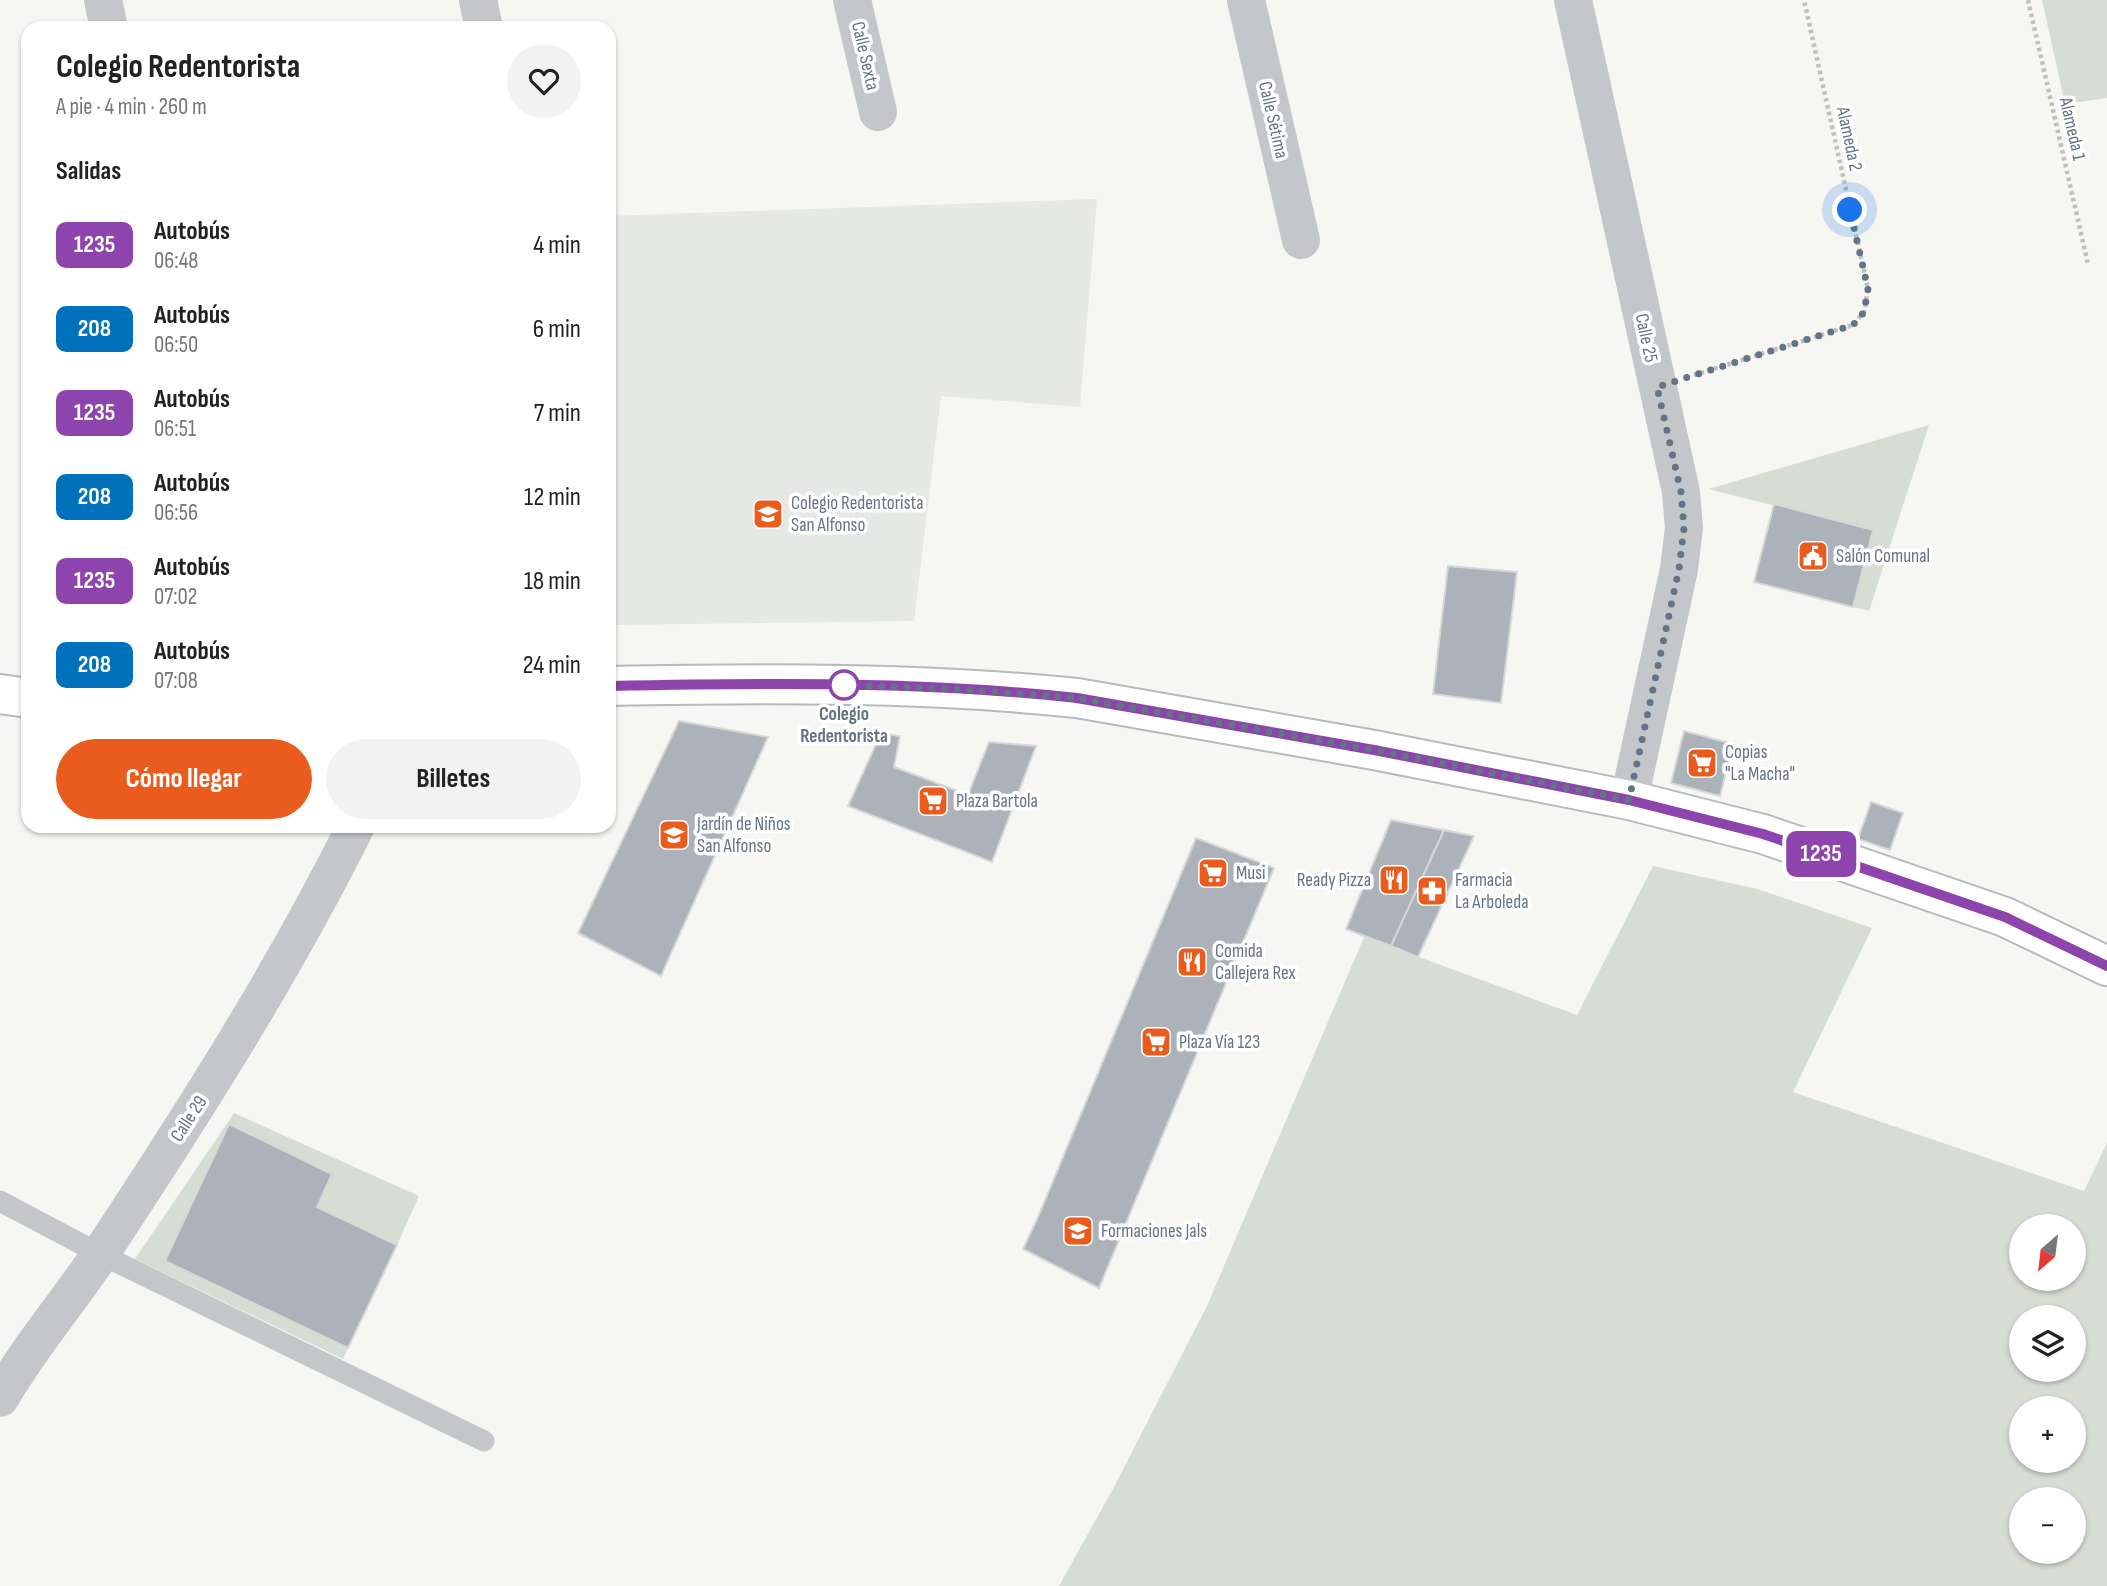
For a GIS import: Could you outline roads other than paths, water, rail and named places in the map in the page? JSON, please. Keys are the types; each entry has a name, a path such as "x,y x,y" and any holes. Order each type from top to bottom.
{"main road":[{"path":"616,686 771,683 904,686 1067,697 1374,750 1629,800 1763,834 2005,917 2107,966"},
{"path":"0,694 21,697"}],"street":[{"path":"103,0 108,21"},
{"path":"478,0 482,21"},
{"name":"Calle Sexta","path":"852,0 878,112"},
{"name":"Calle Sétima","path":"1245,0 1301,240"},
{"name":"Calle 25","path":"1573,0 1681,492 1684,528 1679,569 1629,800"},
{"name":"Calle 29","path":"0,1398 47,1326 100,1254 208,1088 270,987 352,833"}],"lane":[{"path":"0,1201 100,1254 484,1441"}],"place":[{"name":"Colegio Redentorista San Alfonso","path":"768,514"},
{"name":"Salón Comunal","path":"1813,556"},
{"name":"Colegio Redentorista","path":"844,685"},
{"name":"Copias \"La Macha\"","path":"1702,763"},
{"name":"Plaza Bartola","path":"933,801"},
{"name":"Jardín de Niños San Alfonso","path":"674,835"},
{"name":"Musi","path":"1213,873"},
{"name":"Ready Pizza","path":"1394,880"},
{"name":"Farmacia La Arboleda","path":"1432,891"},
{"name":"Comida Callejera Rex","path":"1192,962"},
{"name":"Plaza Vía 123","path":"1156,1042"},
{"name":"Formaciones Jals","path":"1078,1231"}]}
